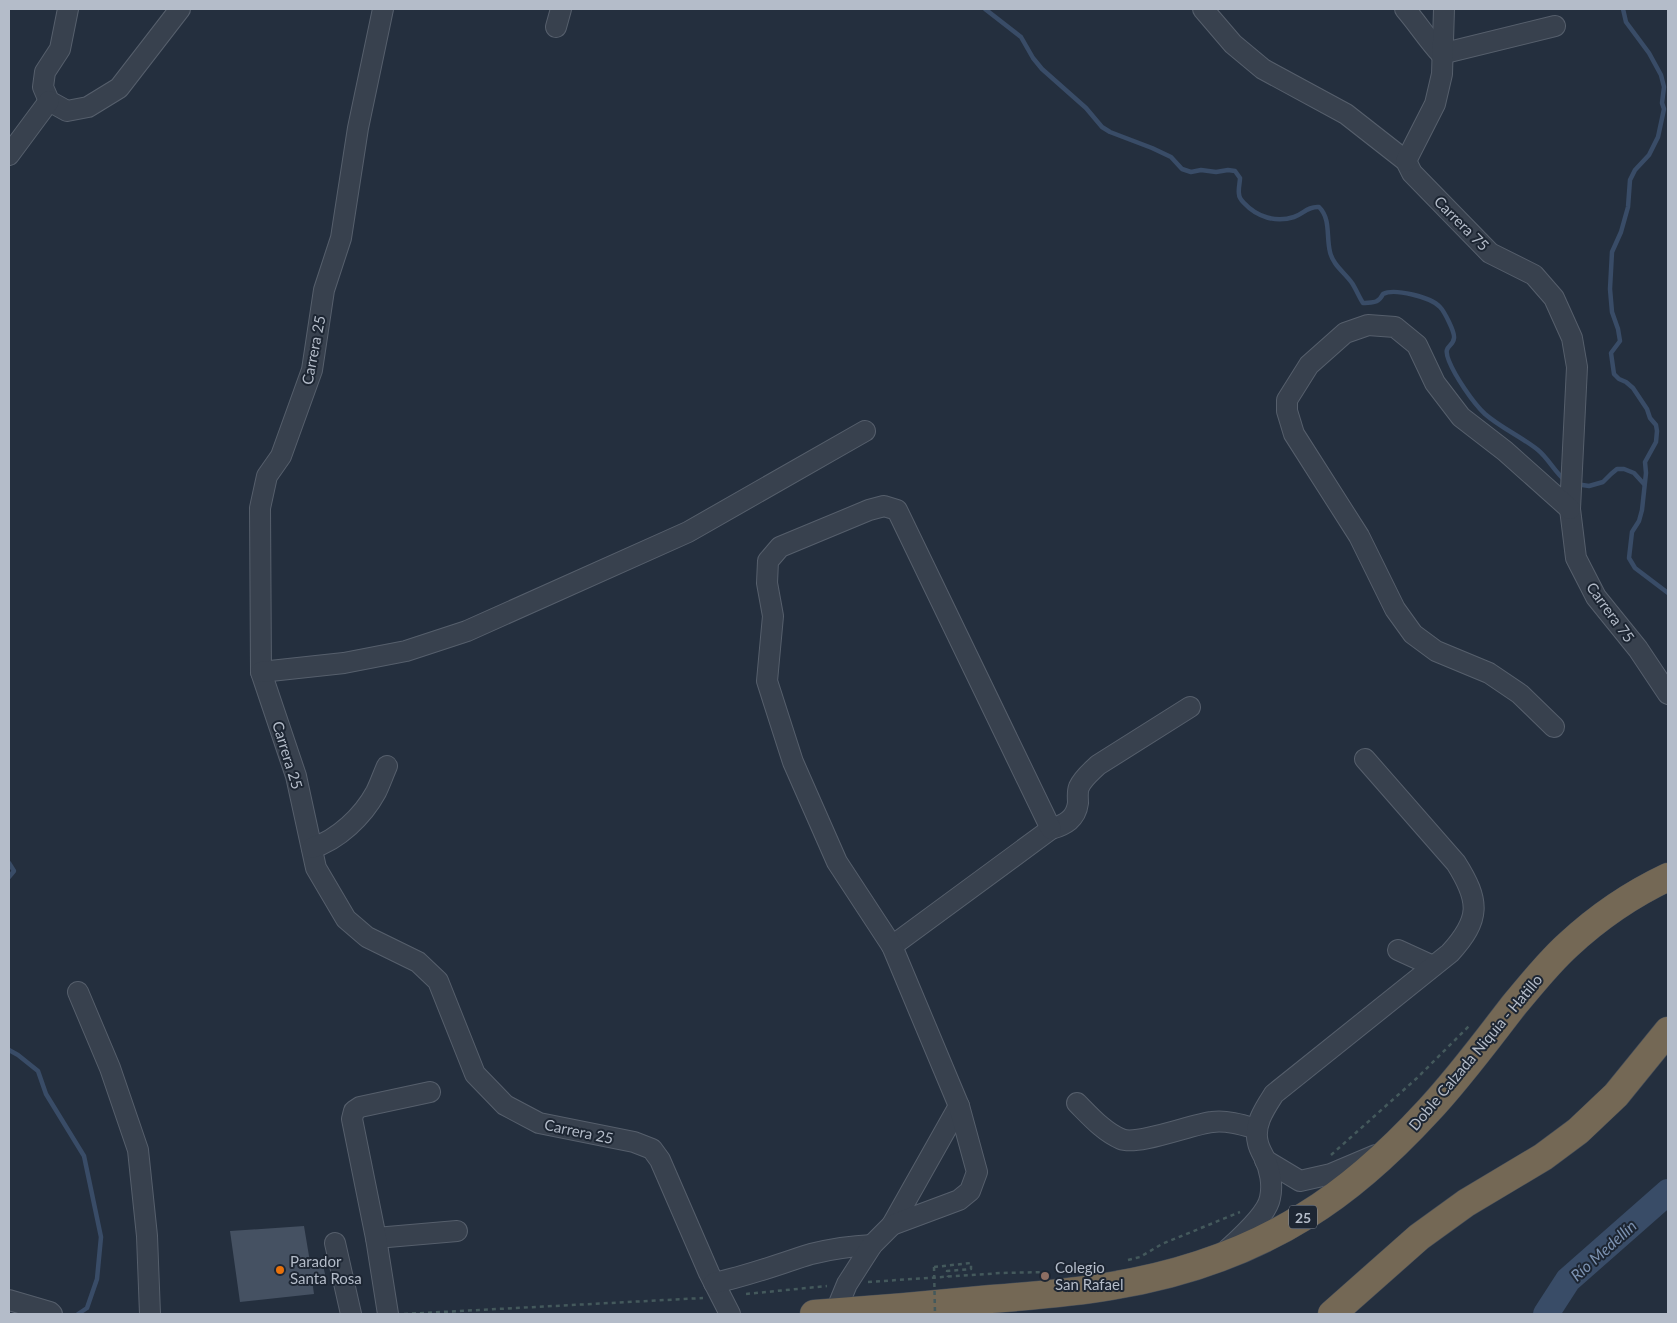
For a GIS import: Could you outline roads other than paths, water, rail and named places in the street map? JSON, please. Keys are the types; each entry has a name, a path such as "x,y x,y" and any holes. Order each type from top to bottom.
{"highway":[{"name":"Doble Calzada Niquia - Hatillo","path":"825,1313 1058,1293 1112,1286 1162,1275 1219,1258 1264,1238 1306,1216 1353,1182 1391,1149 1428,1111 1536,979 1568,945 1609,912 1668,877"},
{"path":"1332,1314 1419,1236 1466,1203 1543,1157 1578,1132 1616,1094 1668,1031"}],"street":[{"path":"68,9 60,49 45,72 43,87 50,101 67,110 88,107 119,88 180,9"},
{"name":"Carrera 25","path":"384,9 358,128 341,238 324,290 312,370 281,456 267,476 260,508 261,672 296,776 316,868 346,919 367,937 418,962 438,981 475,1074 505,1105 539,1123 634,1142 652,1149 660,1160 730,1314"},
{"name":"Carrera 75","path":"1203,9 1233,44 1263,69 1346,114 1406,161 1412,173 1490,253 1534,275 1554,298 1572,338 1577,367 1570,509 1576,558 1596,597 1638,649 1668,694"},
{"path":"1405,9 1441,54"},
{"path":"1406,161 1435,104 1442,74 1441,54 1444,9"},
{"path":"1441,54 1555,26"},
{"path":"9,156 50,101"},
{"path":"1554,727 1520,694 1489,673 1436,651 1412,634 1395,609 1359,536 1294,434 1287,411 1287,400 1309,365 1346,333 1368,325 1394,328 1417,345 1435,383 1461,417 1505,451 1570,509"},
{"path":"261,672 344,663 406,651 467,631 688,532 865,431"},
{"path":"892,1226 959,1200 970,1191 977,1172 959,1106 892,946 837,862 793,762 767,681 773,616 767,582 768,561 780,547 869,510 884,506 897,510 1051,829"},
{"path":"892,946 1051,829 1064,825 1074,817 1078,804 1078,788 1087,775 1098,765 1190,707"},
{"path":"1219,1258 1249,1228 1263,1212 1270,1200 1272,1184 1266,1160 1258,1143 1258,1129 1262,1114 1274,1094 1450,952 1463,938 1473,918 1474,899 1468,882 1456,862 1365,759"},
{"path":"312,848 328,842 348,826 365,808 376,791 387,766"},
{"path":"1398,950 1432,966"},
{"path":"78,992 110,1068 138,1150 147,1236 150,1314"},
{"path":"388,1314 376,1238 352,1119 354,1111 360,1107 430,1092"},
{"path":"1077,1103 1102,1127 1123,1140 1145,1139 1212,1122 1238,1124 1258,1129"},
{"path":"825,1313 847,1284 872,1245 892,1226 959,1106"},
{"path":"1266,1160 1300,1180 1331,1174 1391,1149"},
{"path":"376,1238 457,1230"},
{"path":"336,1243 351,1314"},
{"path":"718,1290 736,1279 812,1254 840,1247 872,1245"},
{"path":"9,1300 52,1314"}],"waterway":[{"path":"985,9 1021,37 1042,69 1086,108 1102,127 1110,132 1171,157 1182,169 1191,172 1201,170 1216,172 1235,171 1240,178 1239,192 1242,200 1249,208 1267,218 1287,219 1297,216 1306,210 1319,207 1327,222 1331,257 1352,283 1363,303 1375,302 1383,294 1395,292 1412,294 1429,300 1440,307 1454,335 1453,341 1447,349 1447,356 1455,374 1470,396 1491,419 1538,450 1566,481"},
{"path":"1623,9 1626,22 1649,53 1661,75 1664,87 1662,103 1664,109 1658,137 1649,155 1635,170 1630,180 1628,207 1621,232 1612,252 1610,289 1612,312 1620,341 1611,353 1614,374 1633,388 1656,425 1657,431 1656,442 1645,462 1646,473 1642,510 1639,521 1632,532 1629,558 1635,568 1668,593"},
{"path":"1576,484 1589,486 1603,482 1617,469 1624,469 1634,473 1644,484"},
{"path":"9,863 14,871 9,877"},
{"path":"9,1050 38,1071 46,1094 84,1156 101,1237 97,1279 87,1308 78,1314"},
{"name":"Río Medellín","path":"1546,1314 1568,1280 1668,1192"}],"place":[{"name":"Parador Santa Rosa","path":"280,1270"},
{"name":"Colegio San Rafael","path":"1045,1276"}]}
